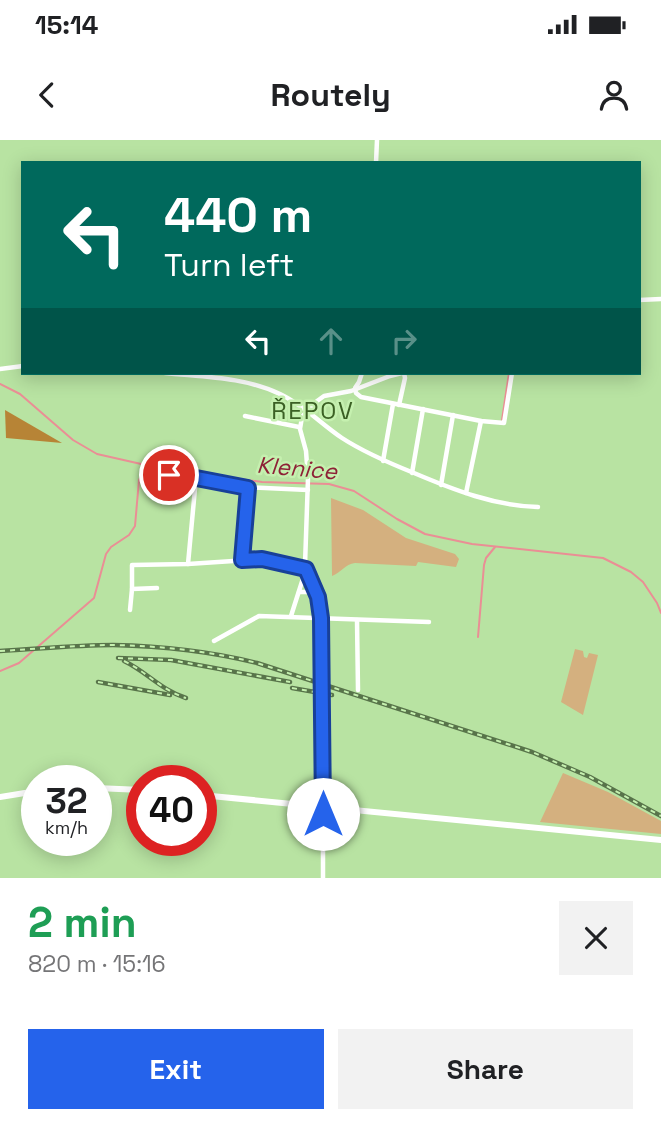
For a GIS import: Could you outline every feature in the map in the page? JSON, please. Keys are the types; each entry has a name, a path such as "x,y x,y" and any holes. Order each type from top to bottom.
{"main road":[{"path":"0,797 21,794"},
{"path":"217,797 661,841"}],"street":[{"path":"376,161 377,140"},
{"path":"641,300 661,299"},
{"path":"0,369 21,366"},
{"path":"182,375 248,383 280,394 307,410 338,436 383,461 441,485 486,499 538,507"},
{"path":"355,389 361,375"},
{"path":"323,878 321,618 316,592 306,569 308,478 306,451 299,427 307,410 324,396 348,392 397,375"},
{"path":"400,405 404,375"},
{"path":"355,389 361,397 481,421 504,423 512,375"},
{"path":"383,461 393,404"},
{"path":"412,473 423,410"},
{"path":"441,485 453,415"},
{"path":"245,416 299,427"},
{"path":"466,493 481,421"},
{"path":"169,475 248,488 308,489"},
{"path":"188,564 197,478"},
{"path":"242,560 248,488"},
{"path":"130,610 132,565 262,559 306,569"},
{"path":"291,616 306,569"},
{"path":"132,589 157,588"},
{"path":"299,592 316,592"},
{"path":"214,641 259,616 429,622"},
{"path":"357,620 358,690"}],"shaded area":[{"path":"5,410 62,443 6,438"},
{"path":"331,498 363,510 406,538 455,554 459,559 456,567 418,562 416,566 355,563 332,576"},
{"path":"575,649 583,651 584,657 587,658 589,653 598,655 583,715 561,702"},
{"path":"563,773 608,792 661,821 661,834 540,822"}],"waterway":[{"path":"502,420 509,375"},
{"name":"Klenice","path":"0,384 20,394 73,440 97,454 150,466 262,482 329,484 354,491 425,534 472,544 603,558 631,572 643,582 661,613"},
{"path":"0,671 19,663 94,598 106,554 111,547 129,535 135,526 139,480 144,470 150,466"},
{"path":"478,637 484,565 495,547"}],"railway":[{"path":"0,651 113,645 203,652 257,663 532,752 590,777 661,816"},
{"path":"118,658 171,660 290,682"},
{"path":"124,661 186,698"},
{"path":"98,682 170,695"},
{"path":"292,688 332,695"}],"district":[{"name":"ŘEPOV","path":"313,410"}],"route":[{"path":"169,475 248,488 242,560 262,559 306,569 318,597 321,618 323,814"}]}
